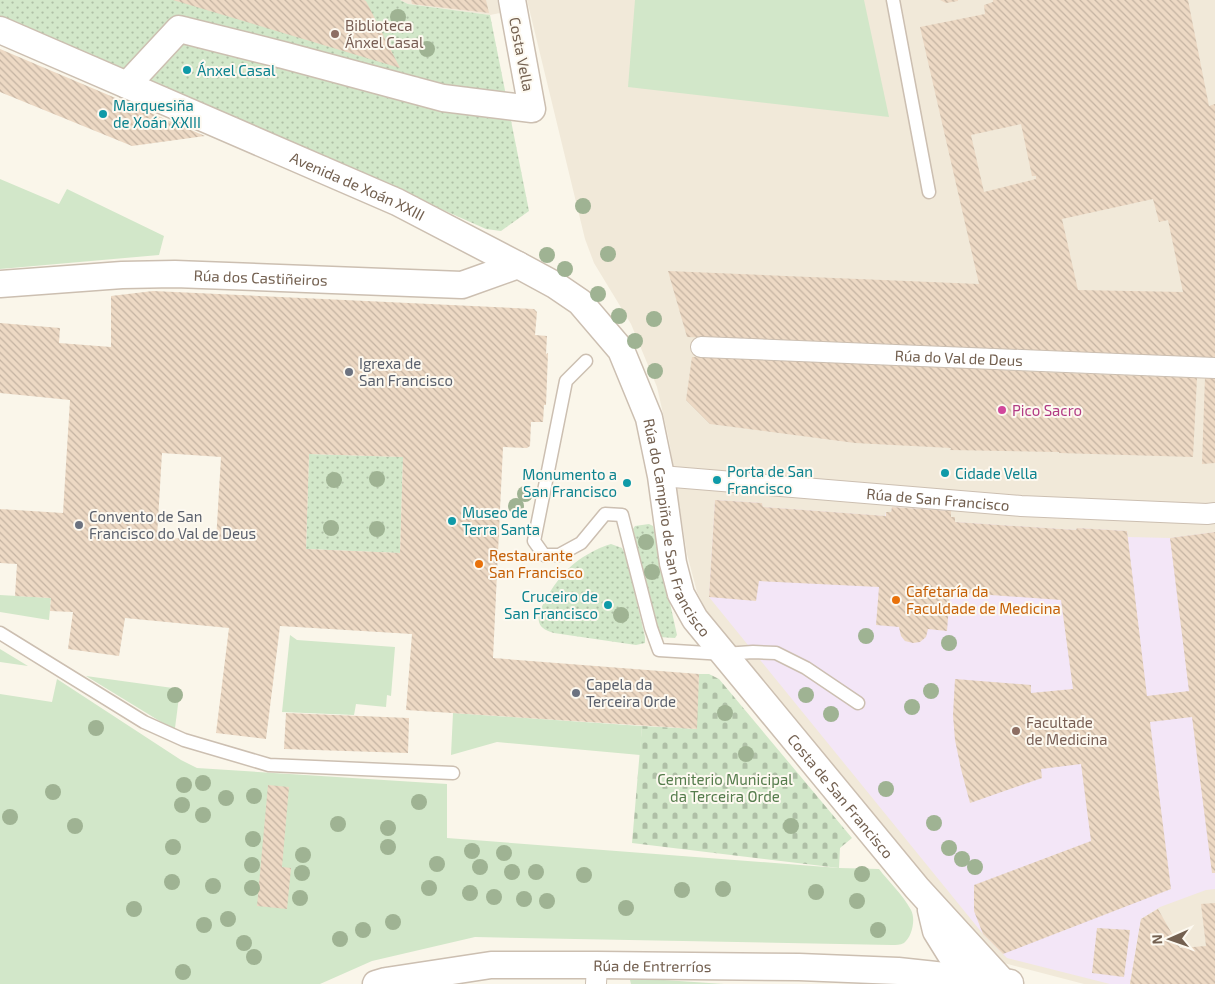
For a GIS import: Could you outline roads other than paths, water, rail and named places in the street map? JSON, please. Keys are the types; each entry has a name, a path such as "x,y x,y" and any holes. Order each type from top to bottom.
{"street":[{"name":"Costa Vella","path":"127,85 179,30 283,55 443,98 532,108 512,0"},
{"name":"Avenida de Xoán XXIII","path":"0,30 397,202 555,285 580,302 621,350"},
{"name":"Rúa dos Castiñeiros","path":"0,284 122,275 175,274 462,285 518,265"},
{"name":"Rúa do Val de Deus","path":"700,347 1215,368"},
{"name":"Rúa do Campiño de San Francisco","path":"621,350 649,418 681,594 695,619 755,691"},
{"name":"Rúa de San Francisco","path":"661,476 1020,506 1215,513"},
{"name":"Costa de San Francisco","path":"755,691 927,899 1008,983"},
{"name":"Costa de San Francisco","path":"927,899 932,911 936,931 954,960 948,978"},
{"path":"898,971 912,963 926,951 936,931"},
{"name":"Rúa de Entrerríos","path":"376,984 491,965 598,978 799,967 898,971 948,978 1008,983"}],"lane":[{"path":"893,0 928,192"},
{"path":"586,361 566,381 534,541 544,555 559,555 581,544 605,514 622,515 651,628 659,650 724,654 776,653 806,668 858,703"},
{"path":"0,633 144,722 184,740 269,764 453,773"}],"place":[{"name":"Biblioteca Ánxel Casal","path":"335,34"},
{"name":"Ánxel Casal","path":"187,70"},
{"name":"Marquesiña de Xoán XXIII","path":"103,114"},
{"name":"Igrexa de San Francisco","path":"349,372"},
{"name":"Pico Sacro","path":"1002,410"},
{"name":"Cidade Vella","path":"945,473"},
{"name":"Porta de San Francisco","path":"717,480"},
{"name":"Monumento a San Francisco","path":"627,483"},
{"name":"Museo de Terra Santa","path":"452,521"},
{"name":"Convento de San Francisco do Val de Deus","path":"79,525"},
{"name":"Restaurante San Francisco","path":"479,564"},
{"name":"Cafetaría da Faculdade de Medicina","path":"896,600"},
{"name":"Cruceiro de San Francisco","path":"608,605"},
{"name":"Capela da Terceira Orde","path":"576,693"},
{"name":"Facultade de Medicina","path":"1016,731"}],"park label":[{"name":"Cemiterio Municipal da Terceira Orde","path":"725,788"}]}
